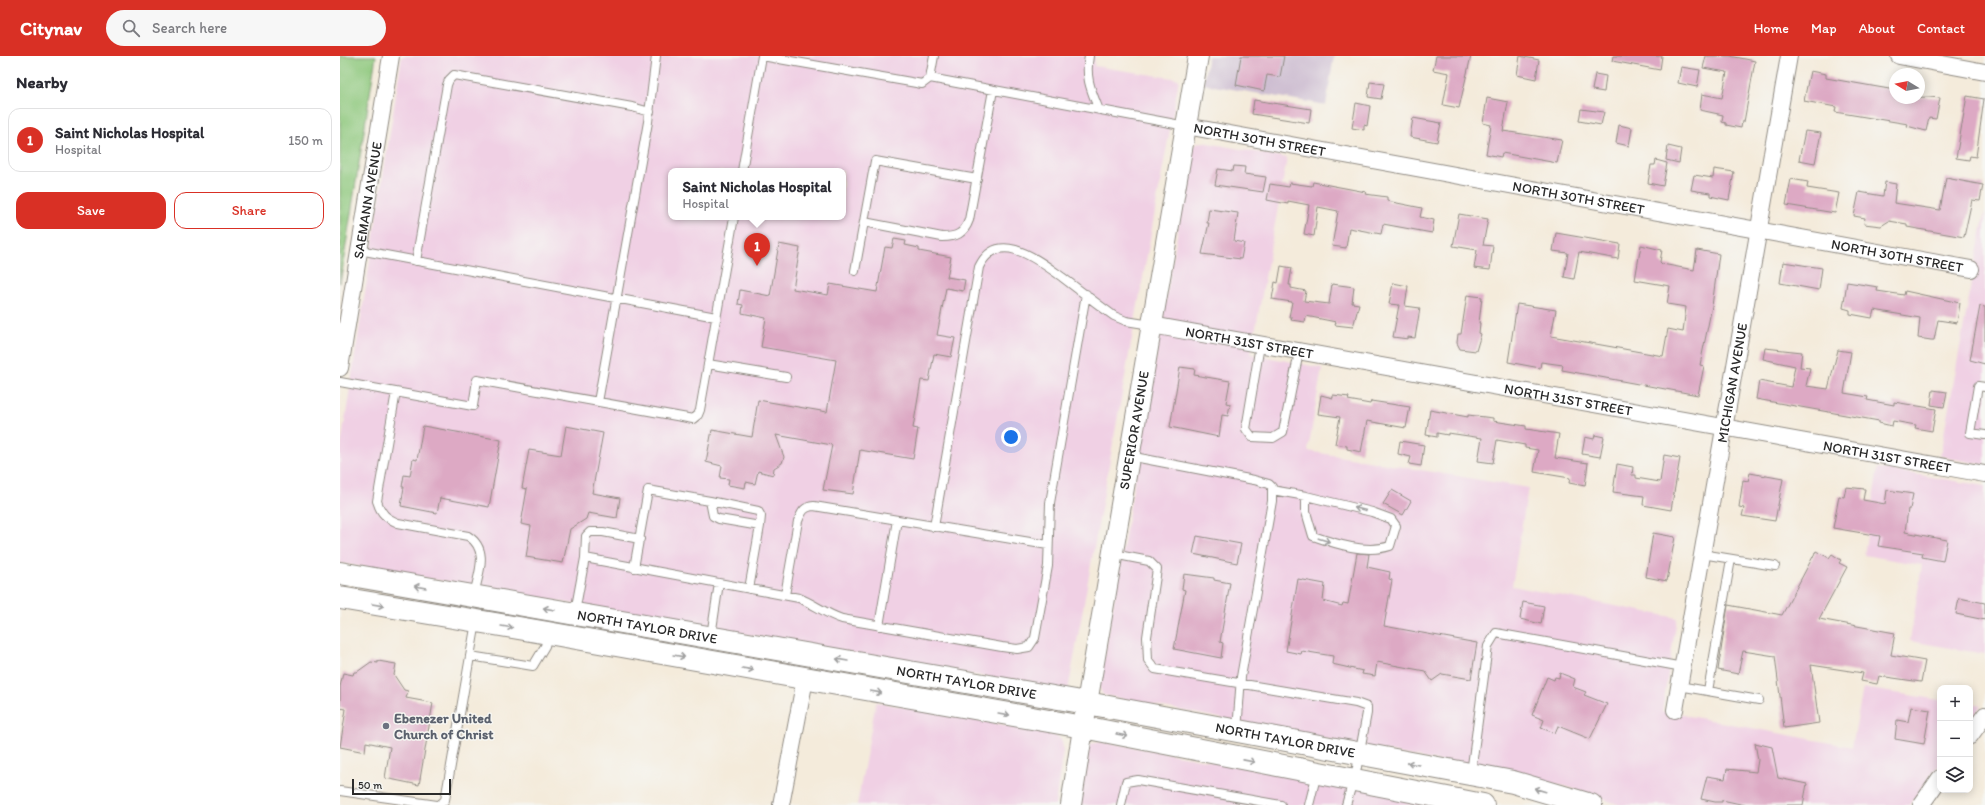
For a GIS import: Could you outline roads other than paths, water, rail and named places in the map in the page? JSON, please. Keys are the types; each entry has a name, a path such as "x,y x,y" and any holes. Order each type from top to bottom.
{"main road":[{"name":"NORTH TAYLOR DRIVE","path":"340,573 575,614 710,648 805,679 1084,727 1317,774 1483,805"},
{"name":"NORTH TAYLOR DRIVE","path":"340,598 548,633 710,648 1087,703 1513,782 1591,805"}],"street":[{"name":"SAEMANN AVENUE","path":"340,368 391,56"},
{"name":"SUPERIOR AVENUE","path":"1071,805 1087,703 1198,56"},
{"name":"MICHIGAN AVENUE","path":"1675,710 1790,56"},
{"path":"1899,56 1985,72"},
{"name":"NORTH 30TH STREET","path":"1186,126 1971,269"},
{"name":"NORTH 31ST STREET","path":"1152,325 1985,474"},
{"path":"781,805 805,679"},
{"path":"1973,732 1985,715"},
{"path":"1921,805 1937,782"}],"lane":[{"path":"598,402 650,112 656,56"},
{"path":"743,168 762,56 779,57 922,84 930,78 934,56"},
{"path":"1089,56 1086,70 1088,82 1099,110"},
{"path":"416,261 447,85 449,80 454,75 632,107 650,112"},
{"path":"930,78 1186,126"},
{"path":"864,222 942,237 953,237 960,234 966,228 977,180 993,90"},
{"path":"855,271 875,160 977,180"},
{"path":"340,382 473,406 477,380 693,418 698,415 700,410 733,220"},
{"path":"934,527 980,267 984,258 994,250 1001,248 1019,251 1041,263 1086,294 1114,316 1126,321 1152,325"},
{"path":"359,250 716,317"},
{"path":"585,558 785,595 809,602 832,616 842,619 1017,649 1029,647 1035,638 1048,566 1050,503 1086,294"},
{"path":"1260,344 1246,429 1252,438 1273,438 1283,432 1299,352"},
{"path":"708,364 786,377"},
{"path":"1985,387 1978,386 1970,433 1985,435"},
{"path":"396,392 377,501 380,512 388,519 398,523 468,536 476,541 482,554 474,596"},
{"path":"1130,456 1254,480 1269,484 1272,490 1272,501 1240,684 1237,732"},
{"path":"634,568 648,490 710,501 758,510 761,516 749,589"},
{"path":"1272,490 1306,496 1372,512 1391,519 1396,526 1390,546 1378,550 1328,541 1313,536 1306,512 1306,496"},
{"path":"710,501 713,516 719,519 760,526"},
{"path":"785,595 798,521 802,511 807,506 1048,545"},
{"path":"879,626 897,520"},
{"path":"575,614 585,558 586,536 590,532 603,532 640,539"},
{"path":"1113,554 1150,561 1156,569 1147,637 1148,660 1155,669 1365,705 1367,713 1360,754 1346,805"},
{"path":"1702,554 1775,566"},
{"path":"1708,691 1731,559"},
{"path":"710,648 719,583"},
{"path":"340,791 438,805 445,800 451,773 476,622"},
{"path":"470,656 533,666 546,646 548,633"},
{"path":"1470,774 1488,646 1496,633 1683,667"},
{"path":"1679,686 1759,700"},
{"path":"1310,805 1317,774"},
{"path":"1121,805 1126,782 1138,780 1281,805"}],"place":[{"name":"Saint Nicholas Hospital","path":"757,266"},
{"name":"Ebenezer United Church of Christ","path":"386,726"}]}
